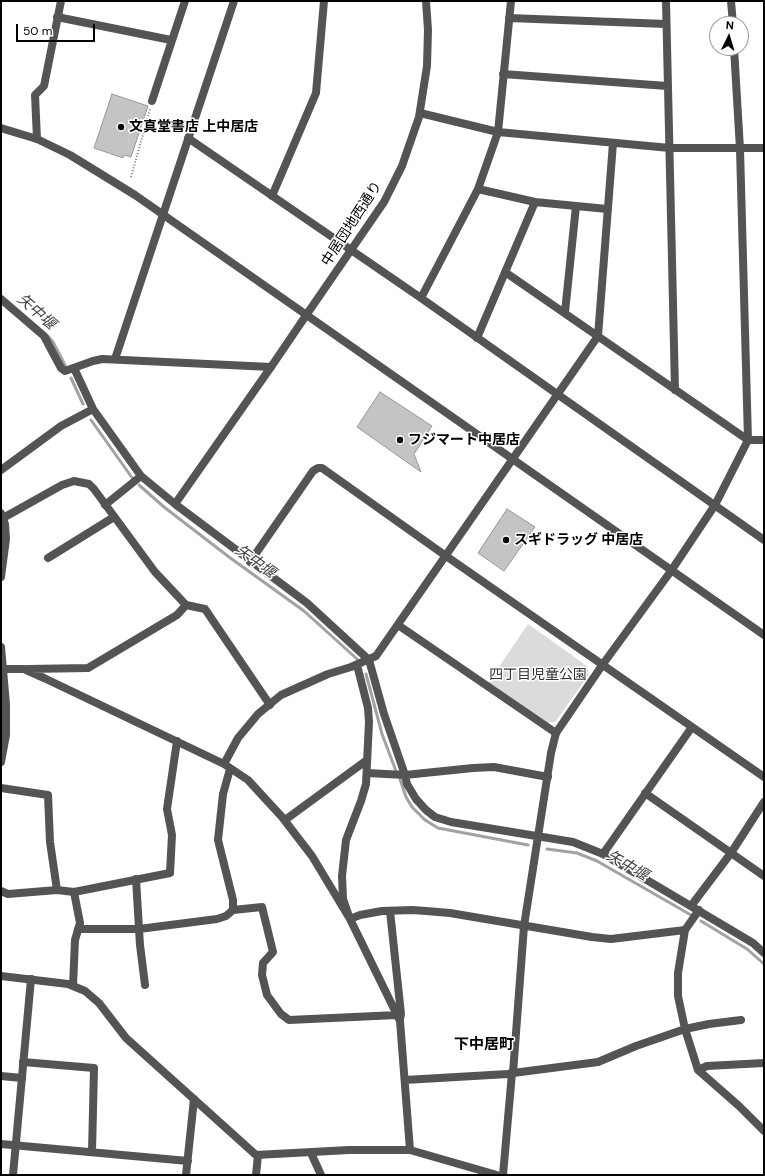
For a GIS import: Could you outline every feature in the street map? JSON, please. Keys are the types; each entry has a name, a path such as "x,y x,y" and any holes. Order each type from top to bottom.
{"street":[{"path":"37,139 35,95 44,86 60,1"},
{"path":"152,101 185,1"},
{"path":"115,359 234,1"},
{"path":"272,196 316,93 324,1"},
{"name":"中居団地西通り","path":"174,504 271,367 384,202 402,166 420,113 427,66 428,30 426,1"},
{"path":"421,298 478,189 498,132 511,1"},
{"path":"666,1 675,390"},
{"path":"732,1 733,16"},
{"path":"57,18 171,40"},
{"path":"509,18 666,24"},
{"path":"503,1175 524,926 556,733 603,664 671,571 715,505 748,440 740,149 734,56"},
{"path":"503,74 667,86"},
{"path":"420,113 498,132 670,148 764,148"},
{"path":"1,128 37,139 83,163 123,187 764,635"},
{"path":"188,138 421,298 764,540"},
{"path":"233,910 233,900 218,840 227,766 238,738 258,714 281,695 328,674 357,665 376,656 598,336 613,143"},
{"path":"478,189 535,202 607,209"},
{"path":"477,338 535,202"},
{"path":"565,312 576,206"},
{"path":"505,272 565,312 748,440 764,440"},
{"path":"1,299 44,336 61,368 65,371 93,361 115,359 271,367"},
{"path":"74,368 93,409 120,449 141,476 174,504 307,603 369,660 384,714 406,775 407,784 416,799 426,810 435,817 451,822 573,842 603,854 753,943 764,953"},
{"path":"1,470 61,426 93,409"},
{"path":"250,562 313,471 318,468 322,468 764,777"},
{"path":"105,505 141,476"},
{"path":"1,577 6,539 5,524 2,515 62,485 74,481 89,484 154,572 186,606 205,610 270,705"},
{"path":"48,558 114,517"},
{"path":"2,669 24,670 88,668 177,615 186,606"},
{"path":"398,625 556,733"},
{"path":"1,647 6,704 6,727 1,762"},
{"path":"350,919 343,898 342,876 346,840 366,784 369,722 368,708 357,665"},
{"path":"24,670 44,678 227,766 248,780 285,820 312,856 350,919 398,1018 410,1150"},
{"path":"603,854 692,727"},
{"path":"1,890 8,894 57,890 74,892 170,873 172,835 167,809 177,741"},
{"path":"285,820 367,760"},
{"path":"367,773 406,775 494,767 548,776"},
{"path":"1,788 48,795 50,842 57,890"},
{"path":"645,793 764,876"},
{"path":"764,802 695,908 684,930 678,973 678,996 685,1029 698,1070 739,1106 764,1131"},
{"path":"136,879 139,929 145,985"},
{"path":"73,986 75,940 80,923 74,892"},
{"path":"78,929 139,929 217,919 226,916 233,910 262,907 273,952 263,963 262,975 267,995 281,1014 289,1020 398,1018"},
{"path":"350,919 360,915 412,910 450,913 611,939 684,930"},
{"path":"390,911 401,1014 398,1018"},
{"path":"1,976 68,984 85,992 99,1003 126,1038 256,1155 349,1150 410,1150 497,1175"},
{"path":"13,1175 31,979"},
{"path":"404,1080 508,1074 598,1062 636,1046 685,1029 741,1020"},
{"path":"23,1062 94,1068 92,1152"},
{"path":"698,1070 707,1066 764,1063"},
{"path":"1,1076 22,1078"},
{"path":"186,1175 194,1099"},
{"path":"1,1144 188,1161"},
{"path":"311,1153 321,1175"},
{"path":"256,1175 258,1154"}],"path":[{"path":"131,177 152,101"}],"green space":[{"name":"四丁目児童公園","path":"528,624 587,666 589,675 555,722 546,723 488,683"}],"building":[{"name":"文真堂書店 上中居店","path":"112,94 148,106 131,157 124,155 123,158 94,148"},
{"name":"フジマート中居店","path":"380,392 432,426 414,454 421,472 357,427"},
{"name":"スギドラッグ 中居店","path":"507,509 535,527 504,571 478,553"}],"waterway":[{"name":"矢中堰","path":"48,336 53,342 66,367"},
{"name":"矢中堰","path":"71,378 83,404"},
{"name":"矢中堰","path":"91,420 133,479"},
{"name":"矢中堰","path":"139,485 164,507 229,557 304,611 357,659"},
{"name":"矢中堰","path":"366,674 382,734 396,771"},
{"name":"矢中堰","path":"400,779 406,797 412,807 425,820 438,828 528,845"},
{"name":"矢中堰","path":"547,849 577,853 597,861 691,915"},
{"name":"矢中堰","path":"701,921 747,949 764,964"}],"place":[{"name":"文真堂書店 上中居店","path":"121,127"},
{"name":"フジマート中居店","path":"400,440"},
{"name":"スギドラッグ 中居店","path":"506,540"}],"district":[{"name":"下中居町","path":"484,1045"}]}
